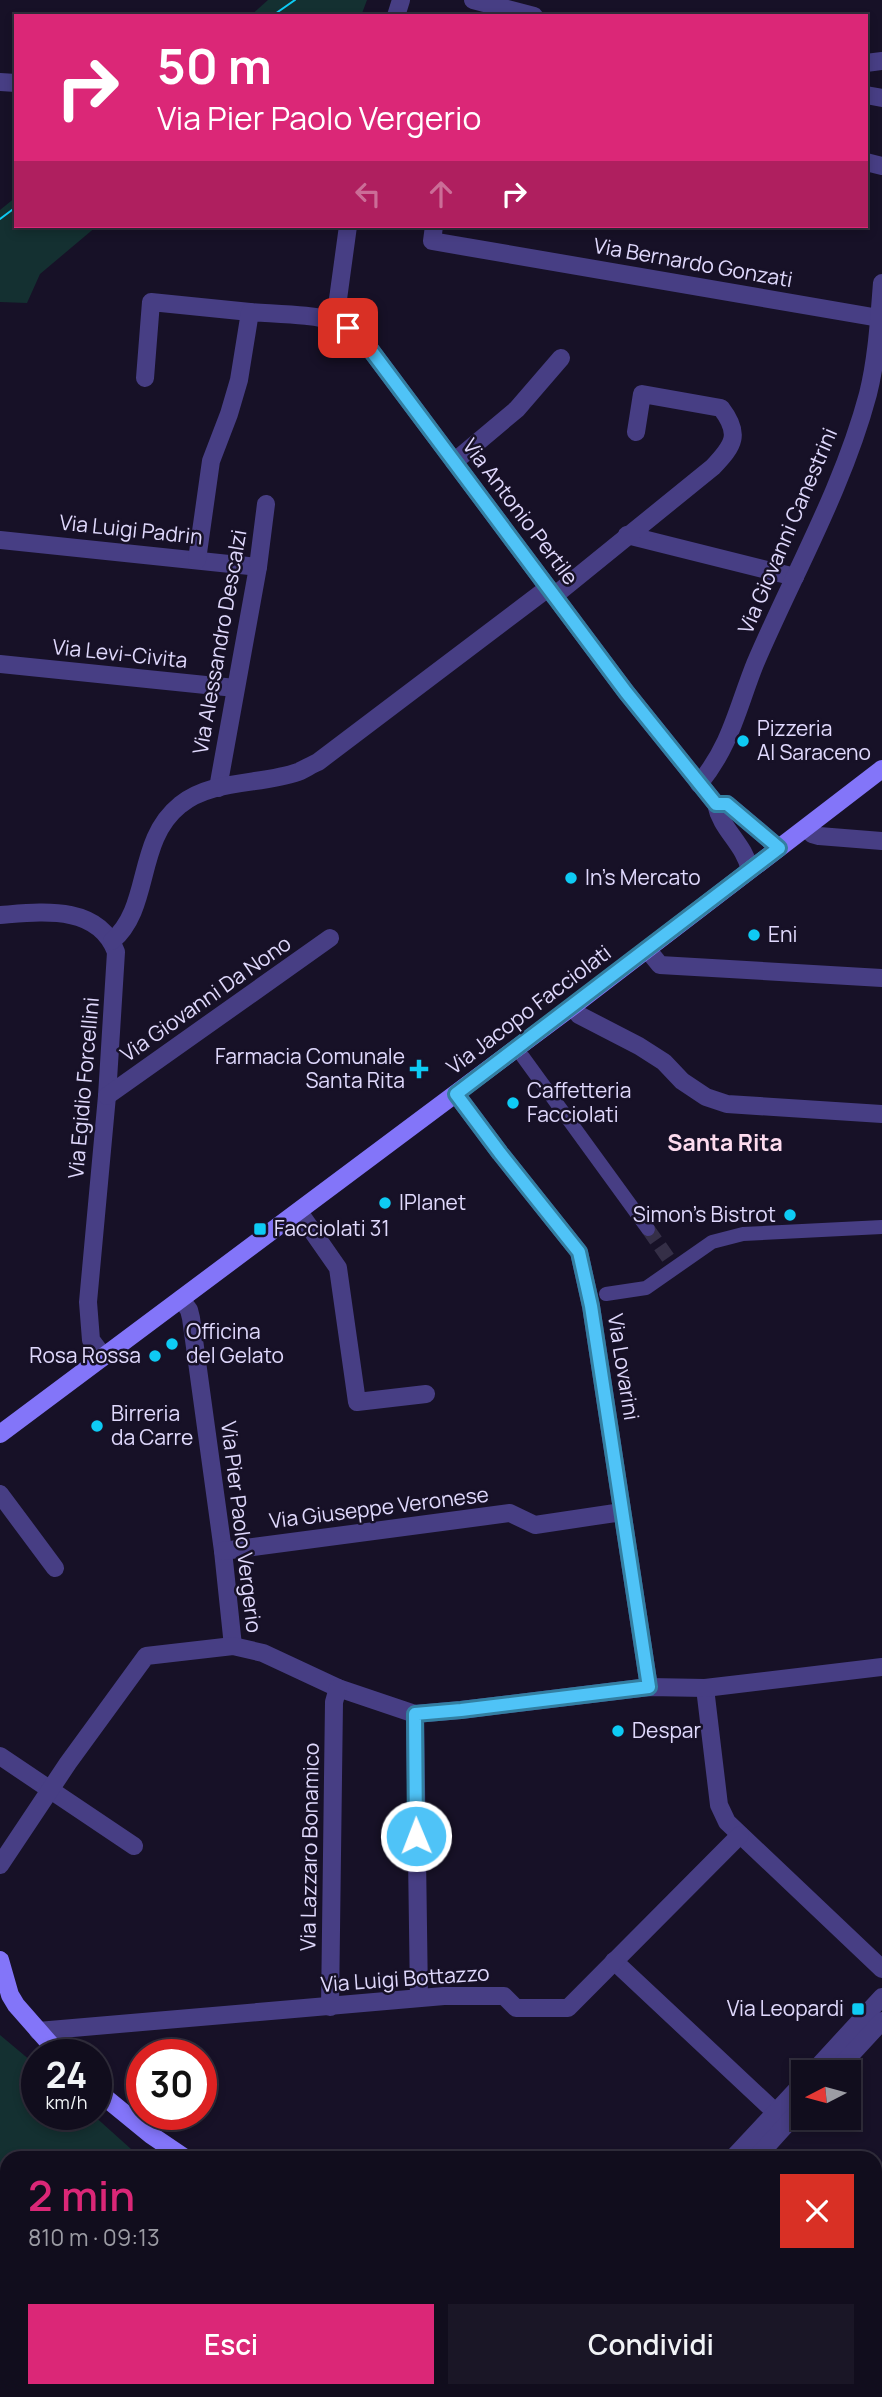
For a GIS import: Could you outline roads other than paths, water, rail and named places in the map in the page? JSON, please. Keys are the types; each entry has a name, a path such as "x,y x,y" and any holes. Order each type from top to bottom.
{"main road":[{"name":"Via Jacopo Facciolati","path":"0,1434 573,1006 882,769"},
{"path":"2,1975 16,2005 46,2039"},
{"path":"0,2006 16,2014 38,2031"},
{"path":"112,2103 175,2151"}],"street":[{"path":"473,0 526,14"},
{"path":"335,321 348,228"},
{"name":"Via Bernardo Gonzati","path":"434,228 432,241 879,318"},
{"name":"Via Giovanni Canestrini","path":"699,784 727,742 755,665 840,474 868,394 882,283"},
{"name":"Via Antonio Pertile","path":"145,378 151,302 335,321 361,337 551,592 716,804 718,817 757,865"},
{"path":"197,559 211,461 239,380 250,312"},
{"path":"454,462 517,409 561,358"},
{"path":"0,915 45,912 84,918 100,928 112,942 121,934 132,916 148,856 165,819 189,799 218,788 298,772 318,762 627,536 713,467 728,452 734,433 721,408 642,394 636,432"},
{"name":"Via Alessandro Descalzi","path":"218,788 267,505"},
{"path":"627,536 795,577"},
{"name":"Via Luigi Padrin","path":"0,540 258,566"},
{"name":"Via Levi-Civita","path":"0,664 235,688"},
{"name":"Via Antonio Pertile","path":"716,804 727,804 779,848"},
{"path":"807,828 812,834 819,836 882,841"},
{"name":"Via Giovanni Da Nono","path":"107,1096 330,938"},
{"name":"Via Egidio Forcellini","path":"103,1356 91,1340 88,1302 116,971 116,952 112,942"},
{"path":"647,949 660,965 882,978"},
{"path":"573,1006 579,1015 664,1062 682,1081 706,1097 727,1104 882,1114"},
{"path":"523,1058 648,1229"},
{"name":"Via Lovarini","path":"456,1094 579,1252 598,1295 622,1511 649,1687"},
{"path":"299,1212 338,1268 357,1402 426,1394"},
{"path":"598,1295 646,1288 674,1265 712,1242 743,1234 882,1227"},
{"name":"Via Pier Paolo Vergerio","path":"181,1299 191,1318 223,1551 233,1646 263,1653 338,1688 415,1714 649,1687 705,1689 882,1667"},
{"path":"0,1494 55,1568"},
{"name":"Via Giuseppe Veronese","path":"223,1551 510,1513 535,1525 622,1511"},
{"path":"5,1857 146,1656 233,1646"},
{"name":"Via Lazzaro Bonamico","path":"330,2007 334,1702 338,1688"},
{"path":"705,1689 719,1805 727,1822 882,1969"},
{"path":"415,1714 419,1998"},
{"path":"0,1756 134,1846"},
{"name":"Via Luigi Bottazzo","path":"38,2031 419,1998 504,1996 516,2008 568,2008 740,1835"},
{"path":"614,1961 781,2118"},
{"path":"824,2060 882,1997"},
{"path":"846,2060 882,2021"},
{"path":"760,2151 791,2102"},
{"path":"741,2151 791,2113"}],"tunnel":[{"path":"648,1229 671,1262"}],"tram line":[{"path":"275,14 295,0"},
{"path":"0,219 14,208"}],"place":[{"name":"Pizzeria Al Saraceno","path":"743,741"},
{"name":"In's Mercato","path":"571,878"},
{"name":"Eni","path":"754,935"},
{"name":"Farmacia Comunale Santa Rita","path":"419,1069"},
{"name":"Caffetteria Facciolati","path":"513,1103"},
{"name":"IPlanet","path":"385,1203"},
{"name":"Simon's Bistrot","path":"790,1215"},
{"name":"Facciolati 31","path":"260,1229"},
{"name":"Officina del Gelato","path":"172,1344"},
{"name":"Rosa Rossa","path":"155,1356"},
{"name":"Birreria da Carre","path":"97,1426"},
{"name":"Despar","path":"618,1731"},
{"name":"Via Leopardi","path":"858,2009"}],"district":[{"name":"Santa Rita","path":"725,1143"}]}
